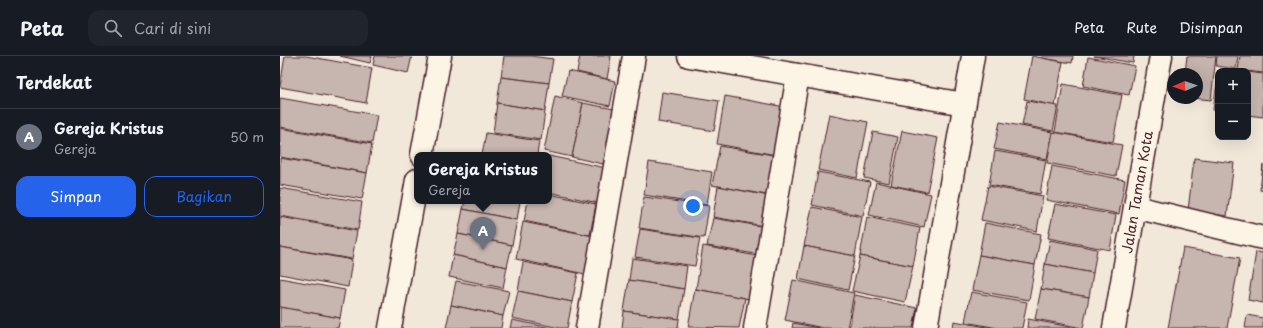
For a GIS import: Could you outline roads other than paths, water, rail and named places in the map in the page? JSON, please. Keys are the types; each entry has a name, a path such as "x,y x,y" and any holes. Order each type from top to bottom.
{"street":[{"path":"423,152 440,56"},
{"path":"587,328 634,56"},
{"path":"689,56 964,104"},
{"path":"926,328 973,56"},
{"name":"Jalan Taman Kota","path":"1114,328 1161,56"},
{"path":"755,328 798,75"},
{"path":"390,328 414,196"},
{"path":"1135,206 1263,238"}],"place":[{"name":"Gereja Kristus","path":"483,250"}]}
